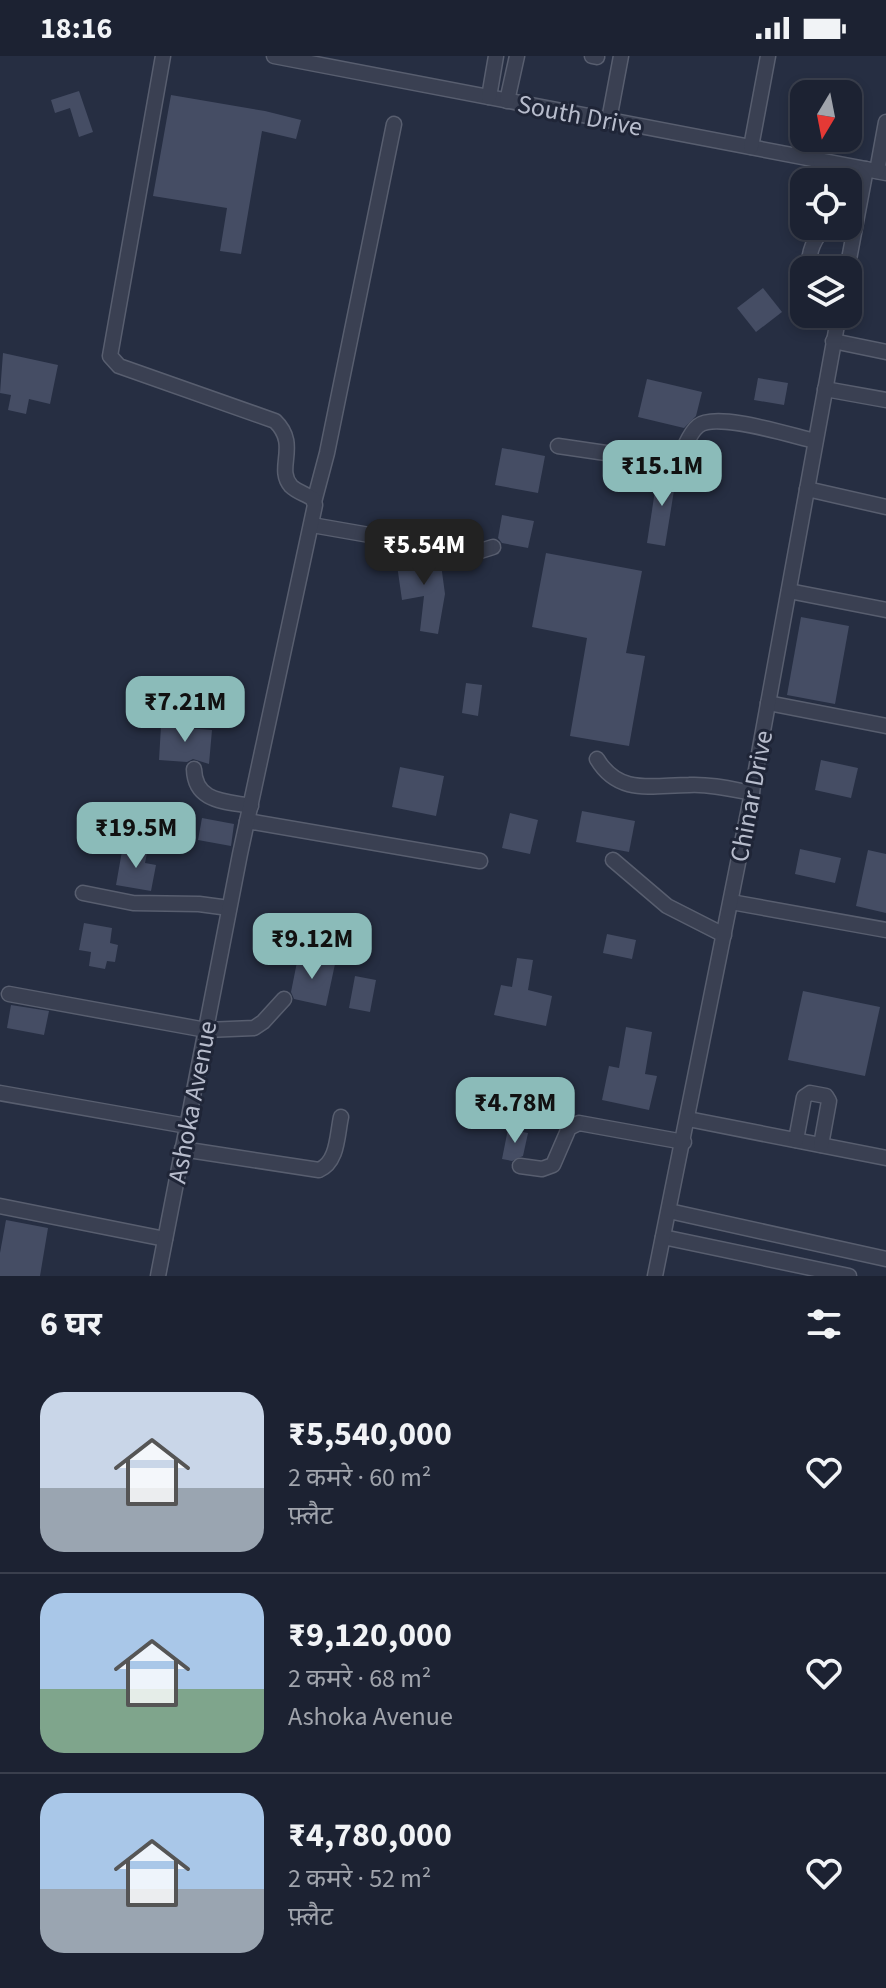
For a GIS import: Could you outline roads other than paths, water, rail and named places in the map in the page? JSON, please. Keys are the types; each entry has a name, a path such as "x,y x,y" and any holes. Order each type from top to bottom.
{"street":[{"path":"163,56 110,356 119,366 275,421 286,436 288,482 314,504"},
{"name":"South Drive","path":"274,56 876,171"},
{"path":"349,56 359,72"},
{"path":"489,97 496,56"},
{"path":"507,101 517,56"},
{"path":"609,120 621,56"},
{"path":"751,147 768,56"},
{"path":"851,256 876,171 886,122"},
{"name":"Ashoka Avenue","path":"158,1276 229,908 394,124"},
{"path":"820,160 823,168"},
{"name":"Chinar Drive","path":"655,1276 752,793 836,328"},
{"path":"833,341 886,352"},
{"path":"825,389 886,400"},
{"path":"558,446 674,463 699,425 710,421 750,426 815,441"},
{"path":"807,489 886,507"},
{"path":"312,525 467,552 493,547"},
{"path":"789,591 886,610"},
{"path":"768,703 886,726"},
{"path":"597,759 609,775 637,786 706,785 752,793"},
{"path":"194,769 196,785 202,793 249,814 480,861"},
{"path":"613,860 667,906 724,935"},
{"path":"83,893 133,903 199,904 229,908"},
{"path":"731,902 886,930"},
{"path":"9,994 206,1030 254,1028 284,999"},
{"path":"0,1093 187,1126"},
{"path":"796,1140 804,1097 810,1093 821,1094 829,1101 821,1145"},
{"path":"182,1149 319,1170 328,1166 333,1157 341,1117"},
{"path":"688,1119 886,1158"},
{"path":"520,1166 542,1169 553,1165 569,1128 579,1123 684,1142"},
{"path":"0,1206 165,1239"},
{"path":"669,1211 886,1259"},
{"path":"663,1237 849,1276"}]}
